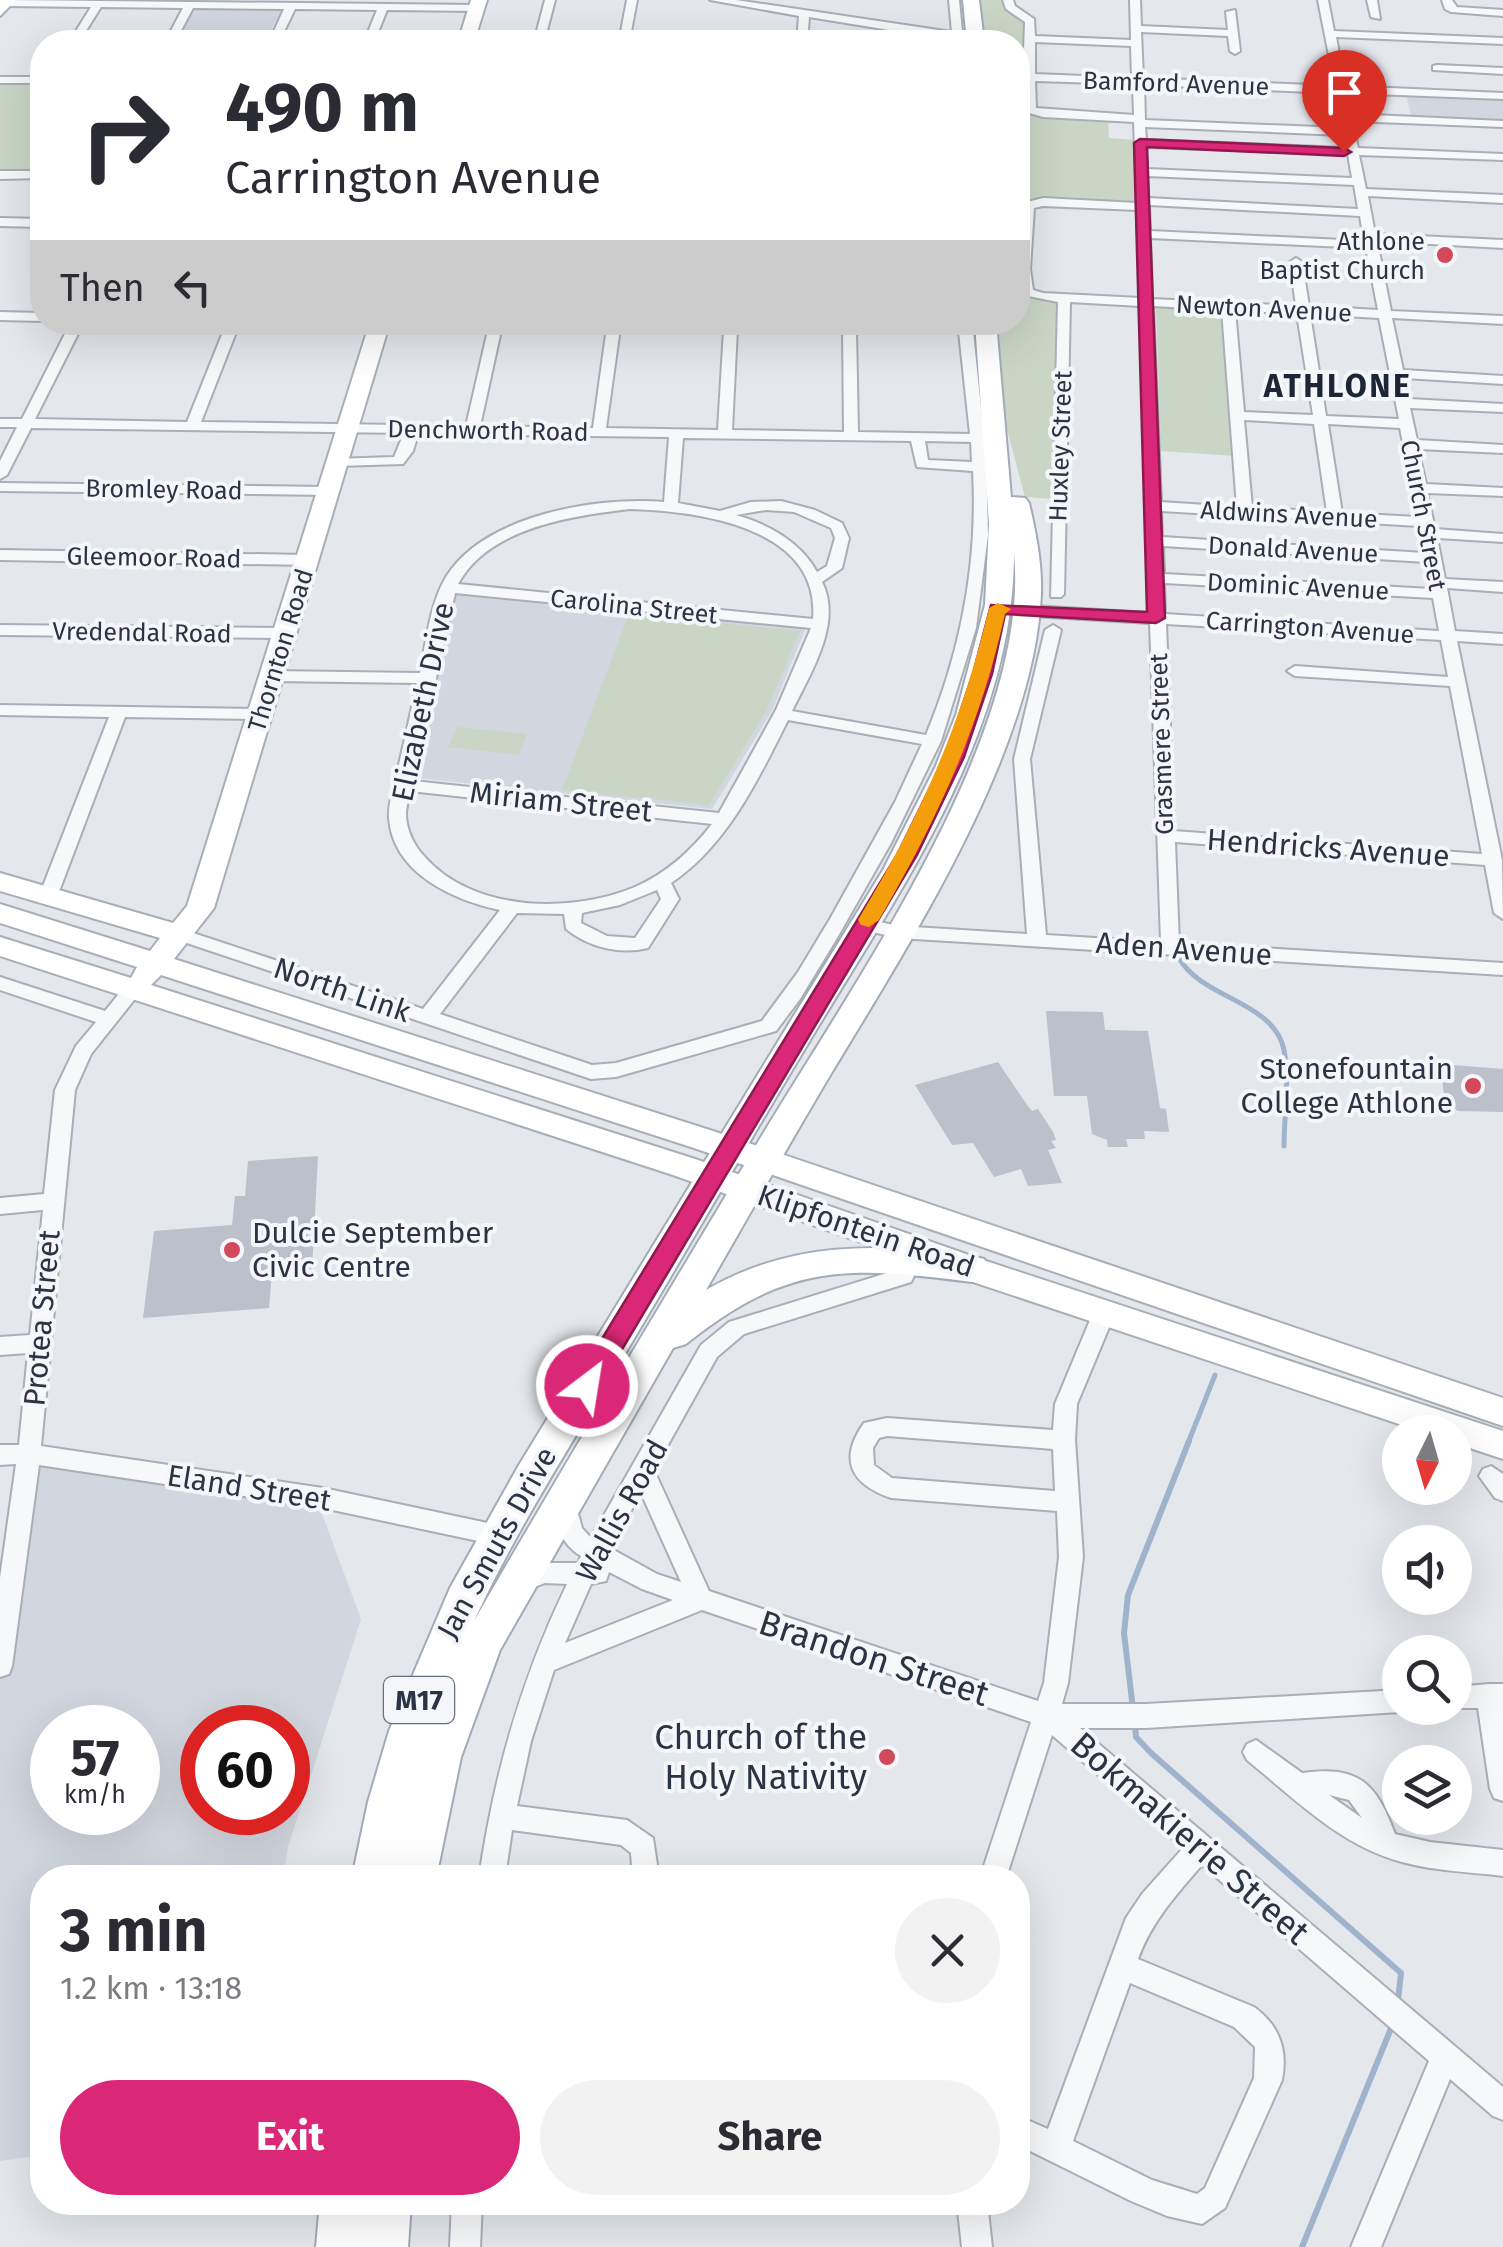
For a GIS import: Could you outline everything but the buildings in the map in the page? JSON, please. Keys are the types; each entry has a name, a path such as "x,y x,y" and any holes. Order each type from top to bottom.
{"main road":[{"path":"971,0 975,30"},
{"path":"470,30 478,4"},
{"name":"Thornton Road","path":"133,990 200,908 376,335"},
{"name":"Jan Smuts Drive","path":"416,1865 430,1787 456,1706 484,1641 898,932 943,853 983,765 1010,682 1012,610 994,416 975,335"},
{"name":"Jan Smuts Drive","path":"376,1865 389,1800 425,1682 455,1612 719,1162 907,855 954,757 982,674 1012,610"},
{"path":"0,882 181,935"},
{"name":"Klipfontein Road","path":"0,913 1251,1345 1503,1412"},
{"name":"Klipfontein Road","path":"0,946 133,990 719,1162"},
{"name":"Klipfontein Road","path":"756,1175 972,1269 1104,1312 1188,1324"},
{"path":"649,1359 701,1310 732,1289 781,1268 868,1257 972,1269"},
{"name":"Klipfontein Road","path":"1251,1345 1499,1471"},
{"path":"340,2247 343,2215"},
{"path":"384,2247 386,2215"}],"street":[{"path":"542,30 550,0"},
{"path":"626,30 632,0"},
{"path":"715,0 908,30"},
{"path":"954,0 957,30"},
{"path":"1008,0 1010,7 1029,19 1030,30"},
{"name":"Grasmere Street","path":"1135,0 1170,948"},
{"name":"Church Street","path":"1323,0 1503,912"},
{"path":"1372,0 1376,18"},
{"path":"1447,0 1449,7 1456,10 1503,12"},
{"path":"82,30 98,4"},
{"path":"4,5 478,4"},
{"path":"176,30 190,5"},
{"path":"279,30 290,6"},
{"path":"374,30 383,7"},
{"path":"1231,12 1234,51"},
{"path":"803,30 804,14"},
{"path":"1030,39 1233,33"},
{"path":"1329,34 1503,41"},
{"path":"1438,68 1503,70"},
{"name":"Bamford Avenue","path":"1030,76 1503,96"},
{"path":"0,80 30,80"},
{"path":"1030,109 1139,121 1349,132"},
{"path":"1346,117 1503,124"},
{"path":"1140,143 1503,158"},
{"path":"1142,172 1503,199"},
{"path":"0,175 30,176"},
{"name":"Newton Avenue","path":"1030,205 1042,202 1143,204"},
{"path":"1143,204 1365,212"},
{"path":"0,222 30,223"},
{"path":"1144,234 1503,244"},
{"path":"1296,262 1335,517"},
{"name":"Newton Avenue","path":"1030,292 1064,298 1503,320"},
{"name":"Huxley Street","path":"1056,594 1064,298"},
{"path":"1228,306 1245,512"},
{"path":"0,316 30,317"},
{"path":"0,475 71,335"},
{"path":"192,426 229,335"},
{"path":"472,430 490,335"},
{"path":"598,432 612,335"},
{"path":"725,434 730,335"},
{"path":"849,335 850,435"},
{"path":"426,1018 598,1073 765,1028 778,1016 906,802 957,675 974,598 981,532 972,335"},
{"path":"1396,374 1503,380"},
{"path":"1402,402 1503,408"},
{"path":"1238,416 1406,424"},
{"name":"Denchworth Road","path":"0,423 975,438"},
{"path":"338,462 398,461 406,452 412,429"},
{"path":"670,506 676,432"},
{"path":"917,436 922,464 979,468"},
{"path":"1410,444 1503,449"},
{"name":"Bromley Road","path":"0,487 328,492"},
{"path":"1419,488 1503,492"},
{"name":"Elizabeth Drive","path":"608,506 670,506 722,515 762,531 802,561 821,596 819,624 784,714 693,858 658,882 610,901 574,908 512,907 449,886 416,861 398,824 402,785 448,588 481,549 531,523 608,506"},
{"name":"Elizabeth Drive","path":"722,515 750,506 797,507 837,526 842,538 834,568 814,580"},
{"name":"Aldwins Avenue","path":"1153,506 1335,517 1503,538"},
{"name":"Donald Avenue","path":"1154,541 1433,558"},
{"name":"Gleemoor Road","path":"0,555 308,560"},
{"name":"Dominic Avenue","path":"1155,578 1439,588 1503,586"},
{"name":"Carolina Street","path":"448,588 819,624"},
{"name":"Carrington Avenue","path":"1012,610 1503,639"},
{"name":"Vredendal Road","path":"0,630 285,634"},
{"path":"1037,940 1022,758 1053,630"},
{"path":"1295,671 1457,682"},
{"path":"272,676 426,678"},
{"path":"0,710 260,714"},
{"path":"44,896 51,890 119,712"},
{"path":"784,714 933,742"},
{"name":"Miriam Street","path":"402,785 721,819"},
{"path":"1483,809 1503,810"},
{"name":"Hendricks Avenue","path":"1164,836 1493,860"},
{"path":"574,908 572,925 581,934 626,946 641,944 670,898 658,882"},
{"name":"North Link","path":"181,935 426,1018 512,907"},
{"name":"Aden Avenue","path":"866,925 898,932 1503,969"},
{"path":"0,984 109,1019"},
{"name":"Protea Street","path":"0,1666 30,1454 52,1201 69,1074 133,990"},
{"path":"0,1206 52,1201"},
{"name":"Wallis Road","path":"494,1865 513,1759 544,1662 592,1564 720,1338 738,1328 904,1276"},
{"name":"Bokmakierie Street","path":"1104,1312 1066,1404 1064,1440 1070,1502 1068,1602 1048,1716 1503,2106"},
{"path":"0,1346 38,1343"},
{"path":"1064,1440 887,1427 872,1430 863,1441 861,1468 870,1482 890,1488 1070,1502"},
{"name":"Eland Street","path":"0,1455 30,1454 335,1501 497,1535"},
{"path":"544,1662 701,1600 643,1472"},
{"path":"566,1504 570,1532 592,1564"},
{"name":"Brandon Street","path":"518,1582 545,1572 592,1564 1048,1716"},
{"path":"1496,1695 1503,1789"},
{"path":"997,1865 1048,1716 1146,1716 1382,1702"},
{"path":"1256,1752 1344,1820 1385,1844 1424,1854 1503,1863"},
{"path":"500,1816 627,1833 644,1848 645,1865"},
{"path":"1057,2146 1120,1964 1151,1903 1201,1848"},
{"path":"1030,2135 1177,2208 1202,2209 1215,2198 1268,2080 1272,2053 1257,2026 1120,1964"},
{"path":"1366,2247 1444,2058"},
{"path":"465,2247 466,2215"},
{"path":"973,2215 977,2247"}],"shaded area":[{"path":"194,10 281,11 271,30 183,30"},
{"path":"1406,95 1503,99 1503,122 1412,118"},
{"path":"451,594 806,627 772,711 712,809 409,777"},
{"path":"29,1454 316,1498 361,1619 310,1778 310,1705 180,1705 180,1835 292,1835 285,1865 30,1865 30,2157 0,2161 0,1666"}],"green space":[{"path":"979,0 1004,0 1026,22 1026,30 983,30"},
{"path":"0,83 30,83 30,172 0,172"},
{"path":"1030,112 1108,119 1109,138 1136,140 1138,204 1031,201"},
{"path":"1030,295 1050,301 1059,307 1054,499 1025,497 1005,422 995,335 1030,335"},
{"path":"1156,307 1222,309 1236,456 1161,451"},
{"path":"629,614 800,631 767,710 709,805 562,790"},
{"path":"457,727 527,734 519,755 448,747"}],"waterway":[{"path":"1179,958 1204,983 1252,1010 1278,1034 1287,1073 1284,1146"},
{"path":"1188,1443 1215,1375"},
{"path":"1133,1709 1124,1633 1128,1595 1189,1441"},
{"path":"1135,1725 1136,1737 1151,1753 1401,1973 1398,2001"},
{"path":"1302,2247 1392,2026"}],"slow traffic":[{"path":"869,920 907,855 954,757 982,674 998,608 1003,609"}],"place":[{"name":"Athlone Baptist Church","path":"1445,255"},
{"name":"Stonefountain College Athlone","path":"1473,1086"},
{"name":"Dulcie September Civic Centre","path":"232,1250"},
{"name":"Church of the Holy Nativity","path":"887,1757"}],"district":[{"name":"ATHLONE","path":"1338,386"}],"route":[{"path":"587,1386 907,855 970,714 998,608 1156,618 1140,143 1344,152"}]}
